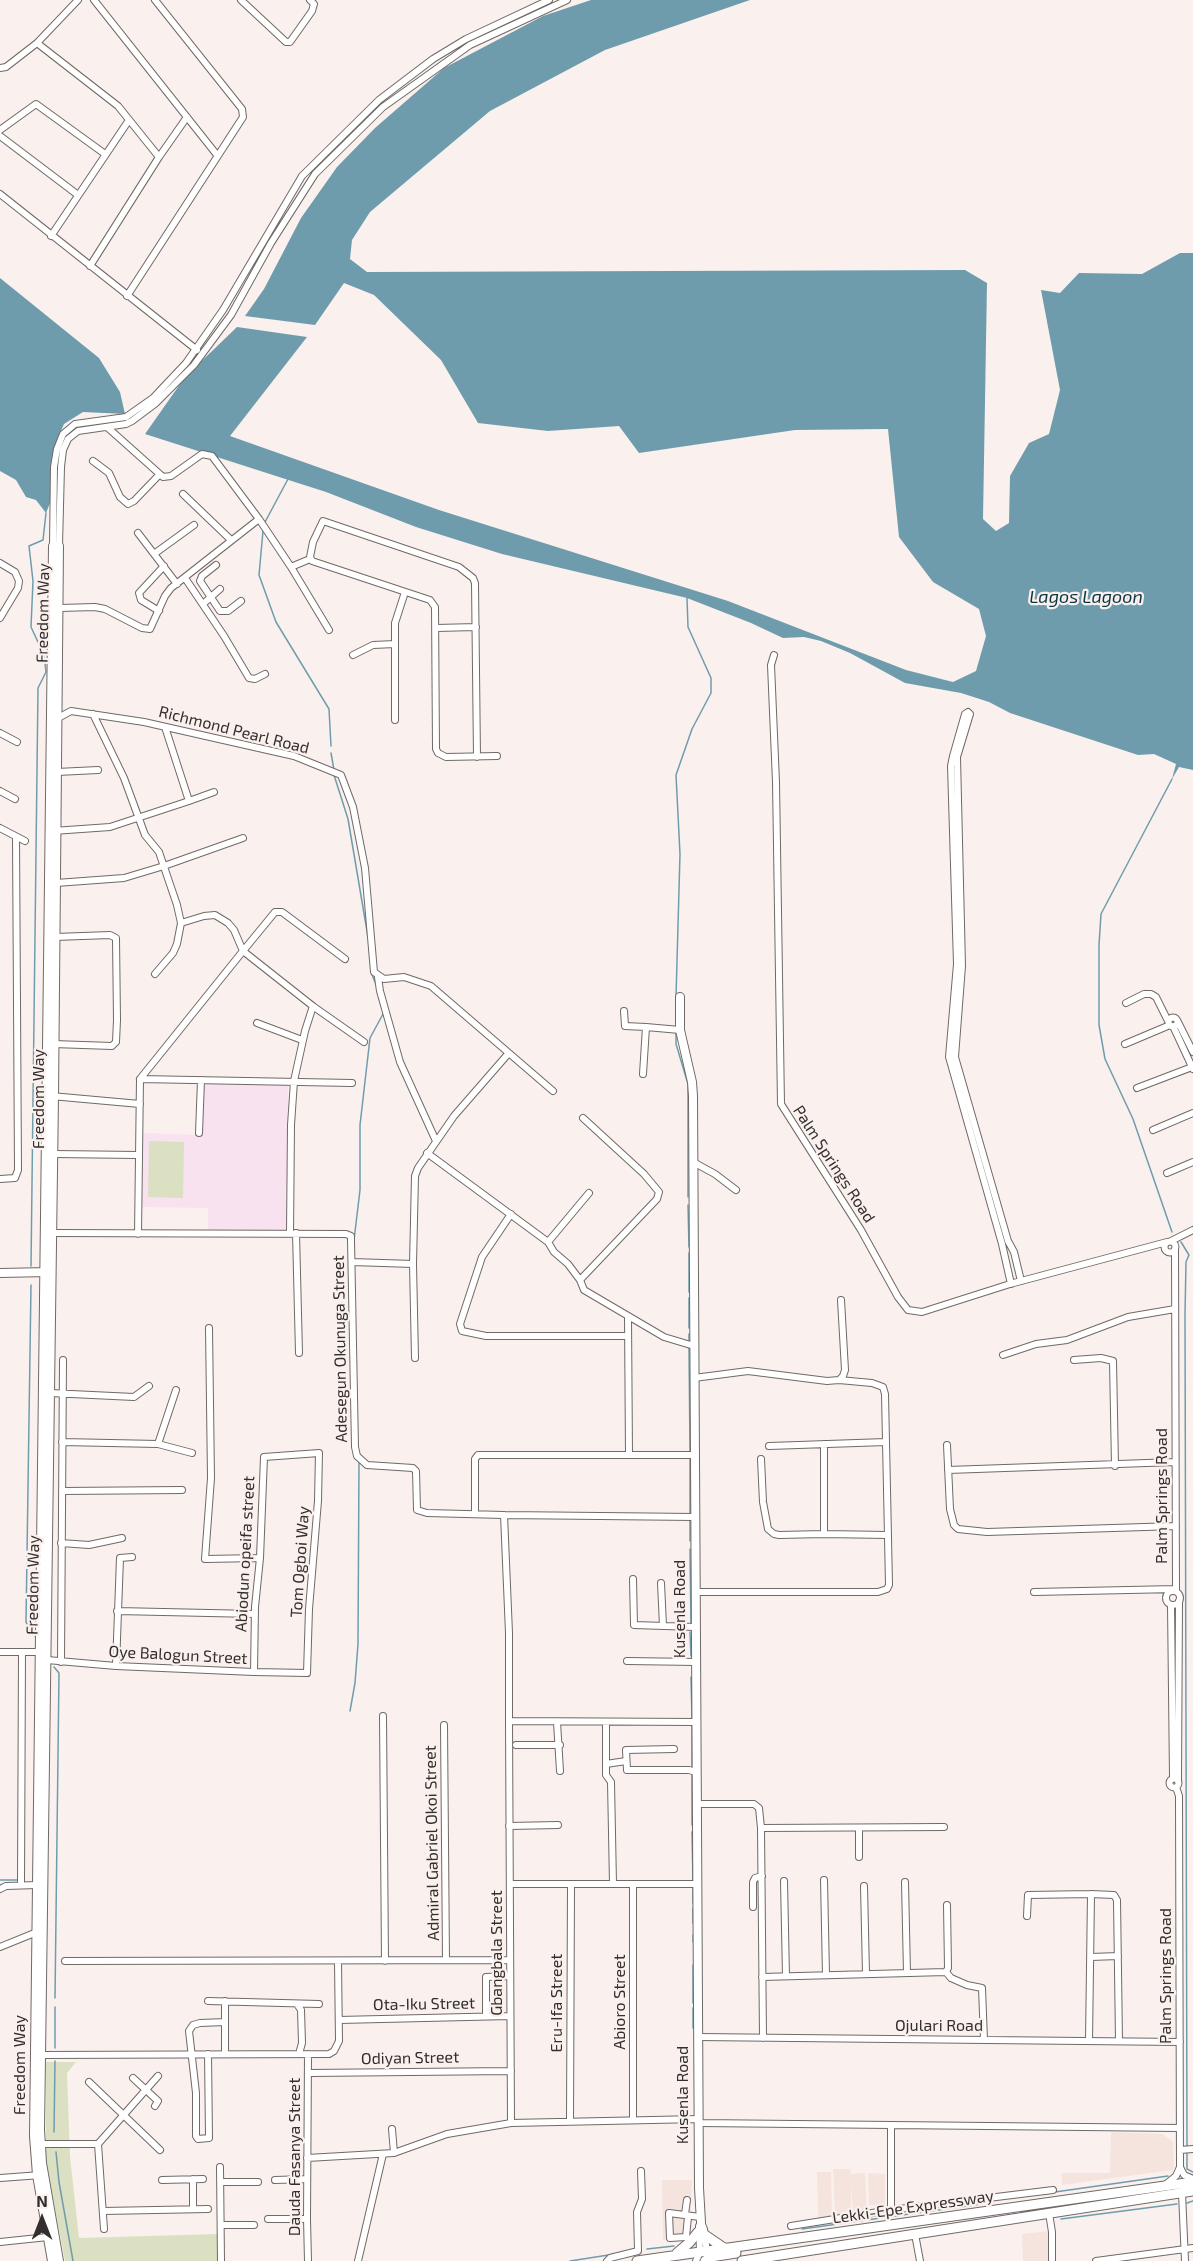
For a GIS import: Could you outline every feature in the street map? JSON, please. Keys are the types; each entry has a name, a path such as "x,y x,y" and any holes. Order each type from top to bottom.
{"highway":[{"name":"Lekki-Epe Expressway","path":"637,2261 674,2254 701,2258 724,2248 1193,2181"},
{"name":"Lekki-Epe Expressway","path":"742,2261 1049,2212 1193,2192"},
{"path":"674,2254 702,2233 724,2248"},
{"path":"701,2258 829,2238 838,2233"}],"main road":[{"name":"Freedom Way","path":"51,1044 56,883 53,831 57,772 60,608 56,546"},
{"name":"Freedom Way","path":"56,546 44,1654 37,1886 41,2055 40,2175 59,2261"},
{"name":"Kusenla Road","path":"680,997 677,1030 692,1082 695,1197 695,1627 701,2219"},
{"name":"Freedom Way","path":"50,1096 54,1154 52,1233 47,1275 50,1393 34,2136 52,2261"},
{"path":"0,1272 47,1275"},
{"path":"0,1278 47,1275"}],"street":[{"path":"0,68 6,67 37,43 78,0"},
{"path":"94,0 217,155"},
{"path":"241,0 282,39 290,42 312,11 314,4 310,0"},
{"path":"56,546 54,467 63,434 75,424 126,417 153,398 186,363 224,310 308,168 379,100 433,59 465,39 549,0"},
{"path":"60,450 78,431 132,421 156,403 194,365 231,315 271,243 315,174 384,107 470,45 567,0"},
{"path":"127,296 243,117 242,109 158,1"},
{"path":"37,43 118,106 159,157"},
{"path":"0,130 36,104 105,154"},
{"path":"90,266 187,117"},
{"path":"51,236 129,120"},
{"path":"0,136 78,195"},
{"path":"0,194 202,354"},
{"path":"107,427 162,477 171,476 200,455 212,456 259,519 329,630"},
{"path":"93,461 110,473 120,497 128,504 134,501 159,475"},
{"path":"183,494 231,540"},
{"path":"60,608 105,609 147,630 152,627 168,592 259,519"},
{"path":"310,559 313,542 323,521 467,571 475,583 477,757"},
{"path":"154,554 194,525"},
{"path":"138,533 177,584"},
{"path":"291,567 310,559 432,603 436,613 436,749 438,753 446,757 497,756"},
{"path":"0,563 15,572 19,581 18,588 0,618"},
{"path":"216,565 200,579 219,611 223,613 240,601"},
{"path":"159,611 141,600 140,593 164,566"},
{"path":"185,578 249,678 255,679 264,674"},
{"path":"203,604 220,589"},
{"path":"395,720 396,618 405,592"},
{"path":"436,628 476,627"},
{"path":"353,655 373,645 395,644"},
{"name":"Palm Springs Road","path":"774,654 771,665 776,782 780,1098 783,1110 861,1230 898,1297 908,1310 922,1312 1021,1281 1156,1244 1170,1246 1174,1257 1175,1309 1176,1590"},
{"name":"Richmond Pearl Road","path":"58,718 71,711 165,727 294,756 341,775 353,807 365,868 374,972 378,977 400,1062 436,1141"},
{"path":"1011,1284 950,1057 957,964 951,766 965,714 968,712 970,714 957,757 962,966 955,1057 1021,1281"},
{"path":"93,714 124,778 145,836 159,852 177,905 181,923 177,944 173,953 155,974"},
{"path":"165,727 189,801"},
{"path":"0,733 16,742"},
{"path":"57,772 98,770"},
{"path":"0,791 15,799"},
{"path":"53,831 110,827 214,792"},
{"path":"0,828 25,842"},
{"path":"0,1179 15,1178 18,1170 16,837"},
{"path":"56,883 124,878 243,838"},
{"path":"138,1234 140,1079 275,912 282,912 345,958"},
{"path":"181,923 215,915 228,923 234,930 243,951 313,1006 364,1042"},
{"path":"51,1044 112,1046 116,1042 117,1020 116,938 110,935 55,937"},
{"path":"378,977 384,979 404,977 431,986 553,1091"},
{"path":"1126,1003 1144,994 1156,997 1171,1021 1193,1068 1137,1088"},
{"path":"299,1353 291,1125 294,1081 302,1040 313,1006"},
{"path":"624,1011 625,1026 677,1030"},
{"path":"1171,1021 1191,1041 1193,1052"},
{"path":"1125,1044 1171,1021"},
{"path":"257,1023 302,1040"},
{"path":"643,1074 646,1028"},
{"path":"415,1358 413,1264 415,1176 418,1168 454,1116 508,1054"},
{"path":"140,1079 352,1083"},
{"path":"199,1133 201,1080"},
{"path":"50,1096 140,1104"},
{"path":"1153,1130 1193,1113"},
{"path":"580,1280 657,1199 659,1192 644,1174 583,1118"},
{"path":"428,1153 548,1242 554,1252 580,1280 584,1290 664,1337 694,1346"},
{"path":"54,1154 138,1155"},
{"path":"693,1162 715,1174 736,1190"},
{"path":"1167,1173 1193,1162"},
{"path":"548,1242 589,1193"},
{"path":"511,1214 482,1257 460,1324 462,1331 486,1336 628,1336"},
{"path":"1170,1246 1193,1232"},
{"name":"Adesegun Okunuga Street","path":"52,1233 346,1233 351,1236 357,1456 367,1465 414,1468 416,1471 415,1506 421,1512 475,1514"},
{"path":"1005,1263 1016,1260"},
{"path":"352,1262 413,1264"},
{"path":"839,1380 845,1370 841,1300"},
{"path":"1003,1354 1036,1344 1067,1340 1128,1317 1175,1309"},
{"path":"628,1317 629,1455"},
{"path":"210,1328 211,1478 205,1558 260,1558"},
{"path":"1074,1360 1101,1358 1113,1361 1115,1466"},
{"path":"61,1662 63,1360"},
{"path":"694,1378 748,1371 827,1381 872,1383 883,1387 889,1585 883,1591 695,1592"},
{"path":"50,1393 134,1397 149,1386"},
{"path":"158,1444 176,1390"},
{"path":"62,1442 158,1444 192,1453"},
{"path":"769,1446 886,1442"},
{"path":"824,1444 824,1534"},
{"path":"947,1445 952,1517 954,1525 964,1531 1176,1526"},
{"name":"Abiodun opeifa street","path":"255,1672 255,1614 264,1457 319,1453"},
{"name":"Tom Ogboi Way","path":"307,1673 309,1609 319,1492 319,1453"},
{"path":"694,1455 478,1455 475,1459 475,1514 695,1517"},
{"path":"761,1460 763,1502 768,1529 774,1534 887,1535"},
{"path":"948,1470 1115,1466 1175,1462"},
{"path":"62,1491 182,1490"},
{"name":"Gbangbala Street","path":"504,1515 508,1633 511,2123"},
{"path":"62,1543 89,1545 122,1538"},
{"path":"116,1666 120,1558 132,1557"},
{"path":"633,1580 634,1626 695,1627"},
{"path":"660,1583 663,1626"},
{"path":"1034,1592 1176,1590"},
{"path":"1176,1590 1179,1594 1180,1728 1176,1782"},
{"path":"1176,1590 1166,1596 1167,1602 1171,1605 1176,1782"},
{"path":"1171,1605 1179,1601"},
{"path":"117,1611 255,1614"},
{"name":"Oye Balogun Street","path":"0,1652 44,1654 61,1662 116,1666 307,1673"},
{"path":"21,1885 22,1652"},
{"path":"627,1661 696,1662"},
{"path":"383,1716 385,1961"},
{"path":"509,1721 696,1722"},
{"path":"557,1722 560,1771"},
{"path":"606,1722 606,1775 611,1782 613,1884"},
{"name":"Admiral Gabriel Okoi Street","path":"444,1725 446,1960"},
{"path":"516,1745 560,1745"},
{"path":"674,1749 626,1750 627,1770 696,1772"},
{"path":"606,1764 626,1761"},
{"name":"Palm Springs Road","path":"1176,1782 1179,1796 1180,2128 1186,2149 1180,2167"},
{"path":"697,1804 757,1805 760,1813 763,2038"},
{"path":"509,1826 558,1825"},
{"path":"761,1828 944,1827"},
{"path":"859,1828 859,1857"},
{"path":"753,1907 753,1882 755,1878 762,1876"},
{"path":"825,1880 826,1975"},
{"path":"784,1881 786,1976"},
{"path":"905,1882 907,1973"},
{"path":"510,1884 697,1884"},
{"name":"Eru-Ifa Street","path":"570,2121 571,1884"},
{"name":"Abioro Street","path":"633,1884 633,2120"},
{"path":"0,1888 21,1885 37,1886"},
{"path":"864,1886 866,1974"},
{"path":"1089,2041 1091,1894"},
{"path":"1027,1916 1028,1896 1091,1894 1116,1896 1119,2041"},
{"path":"946,1972 948,1968 947,1905"},
{"path":"0,1947 39,1931"},
{"path":"1091,1957 1118,1956"},
{"path":"65,1961 510,1960"},
{"path":"41,2055 329,2054 334,2051 339,2041 338,1962"},
{"path":"762,1977 946,1972"},
{"path":"946,1972 951,1978 982,1988 984,2040"},
{"path":"486,2016 486,1977 510,1976"},
{"path":"208,2001 319,2004"},
{"path":"225,2001 225,2054"},
{"path":"297,2004 301,2010 302,2032 299,2054"},
{"name":"Ota-Iku Street","path":"339,2020 510,2016"},
{"path":"208,2054 209,2139 198,2139 196,2136 193,2055 189,2031 191,2027 200,2023 225,2022"},
{"name":"Ojulari Road","path":"698,2037 1180,2042"},
{"name":"Dauda Fasanya Street","path":"308,2054 308,2261"},
{"name":"Odiyan Street","path":"309,2073 511,2071"},
{"path":"104,2229 98,2144 158,2076"},
{"path":"133,2078 158,2102 155,2106"},
{"path":"89,2082 160,2150"},
{"path":"196,2093 209,2094"},
{"path":"307,2158 394,2153 447,2134 511,2123 633,2120 1180,2128"},
{"path":"891,2125 891,2210"},
{"path":"392,2129 394,2153"},
{"path":"40,2144 98,2144"},
{"path":"358,2261 383,2154"},
{"path":"220,2167 221,2261"},
{"path":"1180,2167 1184,2175 1193,2181"},
{"path":"1161,2187 1176,2176 1180,2167"},
{"path":"608,2261 610,2258 638,2251 637,2212 642,2199 641,2171"},
{"path":"0,2178 40,2175"},
{"path":"193,2179 193,2209"},
{"path":"162,2180 203,2179"},
{"path":"275,2180 307,2179"},
{"path":"221,2182 258,2182"},
{"path":"790,2226 891,2210 1053,2190"},
{"path":"1182,2193 1185,2261"},
{"path":"687,2200 687,2216 686,2237 670,2239 669,2213 687,2216 701,2219"},
{"path":"103,2211 208,2209"},
{"path":"1049,2212 1052,2261"},
{"path":"268,2219 307,2219"},
{"name":"Kusenla Road","path":"701,2219 701,2258"},
{"path":"221,2225 254,2225"},
{"path":"915,2234 920,2261"},
{"path":"0,2242 48,2237"},
{"path":"1096,2261 1193,2248"}],"shaded area":[{"path":"204,1083 288,1084 287,1230 208,1230 208,1208 140,1207 142,1133 202,1135"},
{"path":"1111,2132 1162,2134 1173,2142 1173,2170 1062,2185 1061,2173 1110,2173"},
{"path":"833,2169 850,2169 851,2174 865,2173 867,2212 853,2213 851,2186 851,2214 835,2215"},
{"path":"817,2172 831,2172 832,2213 830,2217 818,2218"},
{"path":"868,2173 885,2174 885,2205 869,2205"},
{"path":"662,2180 692,2180 690,2232 684,2238 663,2240"},
{"path":"1049,2231 1049,2261 1023,2261 1022,2234"}],"green space":[{"path":"149,1141 184,1142 183,1198 148,1197"},
{"path":"46,2062 76,2062 67,2073 70,2157 79,2238 218,2234 218,2261 65,2261 46,2162"}],"water":[{"name":"Lagos Lagoon","path":"591,0 750,0 605,50 490,111 370,212 352,240 350,259 367,272 965,270 987,283 983,519 996,531 1009,523 1010,476 1029,443 1049,434 1060,390 1041,290 1060,293 1079,273 1142,274 1180,253 1193,253 1193,770 1179,767 1172,779 1176,764 1154,754 1138,755 1010,713 989,702 961,693 905,683 850,653 821,641 804,637 783,638 687,598 502,554 416,527 326,492 145,434 185,377 237,327 307,337 230,436 439,510 728,601 906,670 953,682 976,671 986,636 979,609 933,582 899,537 888,429 795,430 639,453 619,426 548,431 478,423 441,360 374,295 344,283 315,325 245,316 264,289 301,218 337,167 375,128 444,68 543,16"},
{"path":"0,278 99,358 120,392 125,414 83,412 64,424 55,445 51,468 52,498 46,513 36,500 26,497 16,480 0,471"}],"waterway":[{"path":"264,524 288,479"},
{"path":"31,1266 38,688 46,672 44,655 31,627 33,581 29,546 43,540 46,513"},
{"path":"263,531 259,575 276,622 329,709 331,746"},
{"path":"676,997 680,854 676,775 692,729 711,693 711,678 688,627 687,598"},
{"path":"331,753 334,770"},
{"path":"334,775 348,819 368,937"},
{"path":"1172,779 1101,914 1099,945 1099,1025 1105,1059 1133,1119 1172,1232"},
{"path":"371,972 377,987"},
{"path":"354,1240 360,1190 360,1125 370,1038 383,1014"},
{"path":"676,1032 676,1044 688,1084 688,1197"},
{"path":"688,1205 689,1247"},
{"path":"1181,1242 1189,1255 1186,1262 1185,1314 1187,2148"},
{"path":"689,1253 689,1292"},
{"path":"31,1285 26,1622 35,1636"},
{"path":"689,1298 689,1328"},
{"path":"689,1334 689,1341"},
{"path":"689,1348 690,1452"},
{"path":"690,1459 690,1513"},
{"path":"350,1711 358,1644 359,1461"},
{"path":"690,1520 690,1541"},
{"path":"690,1549 691,1625"},
{"path":"690,1632 691,1656"},
{"path":"54,1667 59,1673 55,1998"},
{"path":"691,1677 692,1718"},
{"path":"692,1725 692,1770"},
{"path":"692,1775 692,1825"},
{"path":"692,1832 693,1881"},
{"path":"0,1880 17,1880"},
{"path":"693,1889 693,1903"},
{"path":"693,1908 693,1923"},
{"path":"693,1935 693,1942"},
{"path":"693,1965 693,2003"},
{"path":"55,2007 55,2048"},
{"path":"693,2008 693,2028"},
{"path":"54,2132 55,2061"},
{"path":"56,2152 73,2261"},
{"path":"1187,2153 1187,2169 1193,2172"},
{"path":"1055,2192 1168,2176"},
{"path":"1187,2203 1193,2201"},
{"path":"802,2229 981,2204"},
{"path":"1061,2219 1177,2204"},
{"path":"647,2249 674,2246"},
{"path":"570,2261 615,2254"}]}
